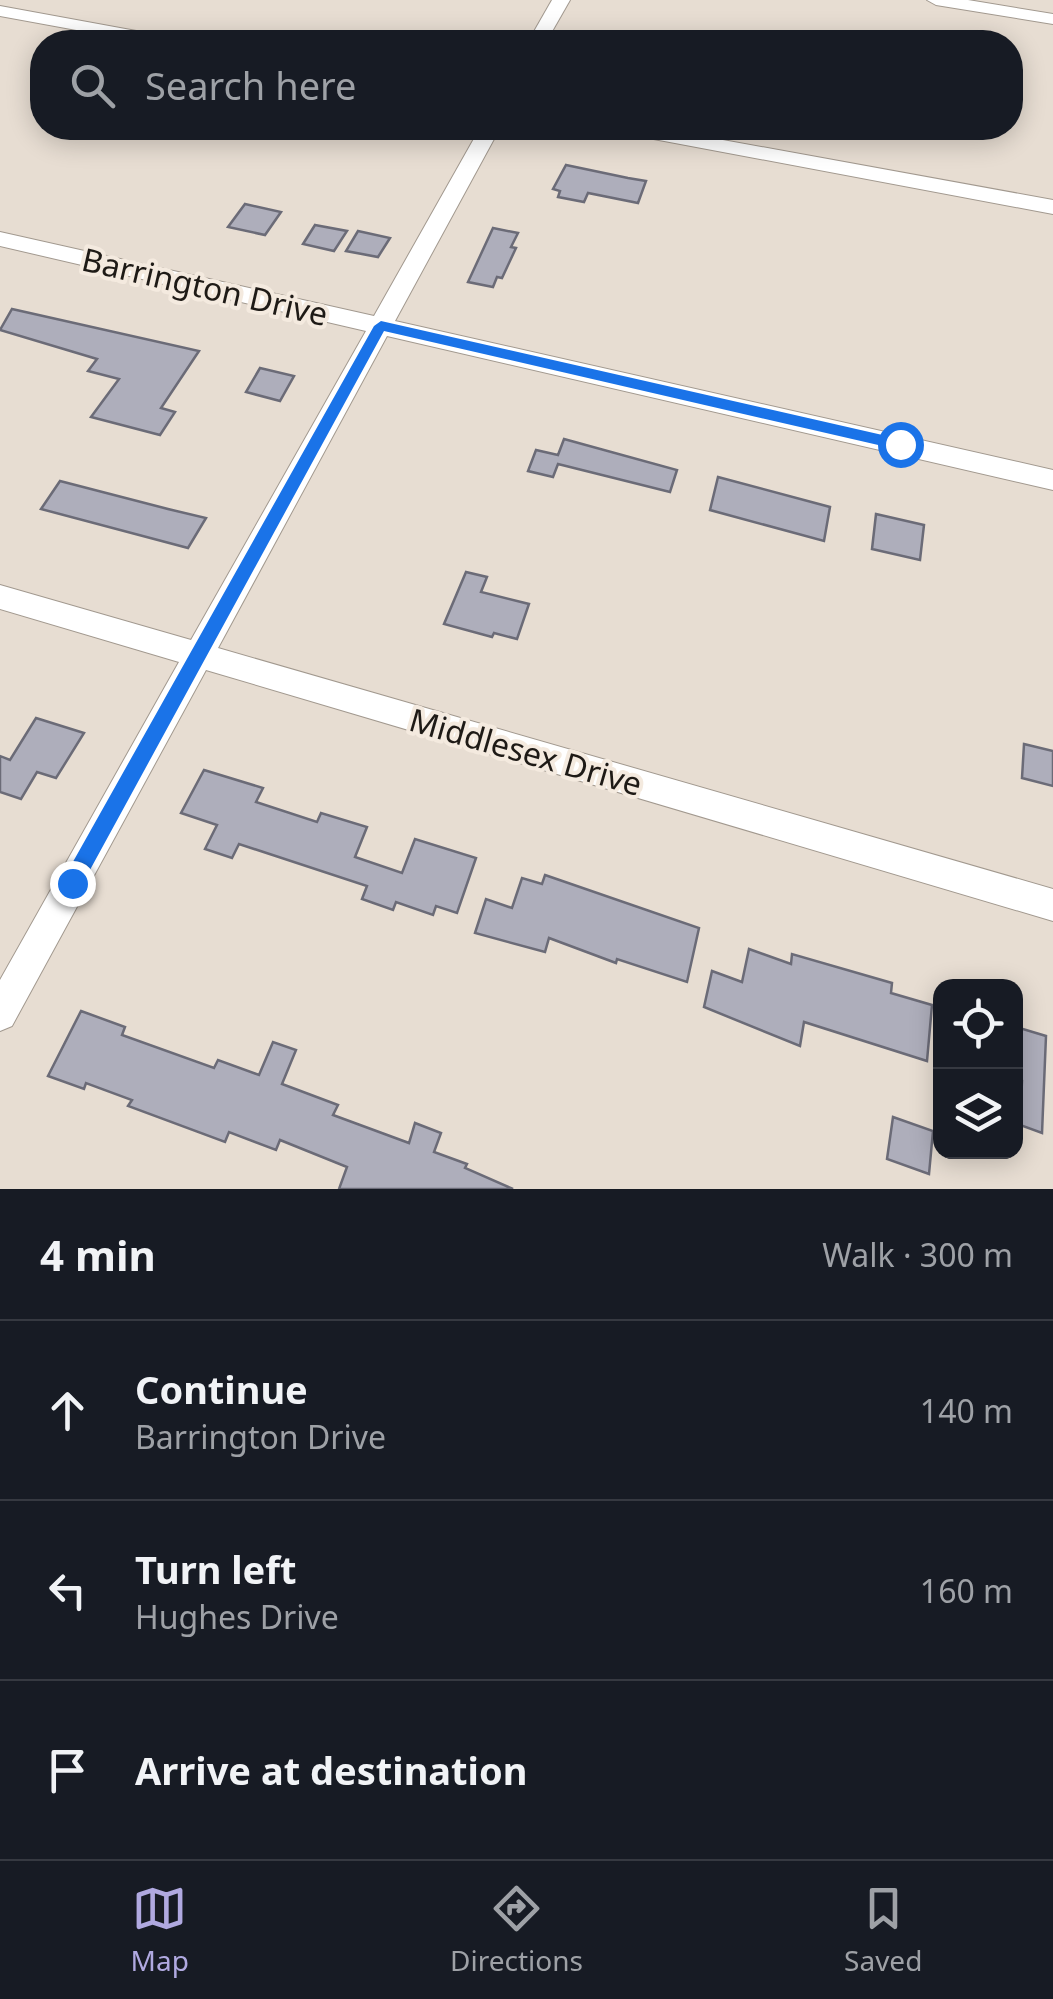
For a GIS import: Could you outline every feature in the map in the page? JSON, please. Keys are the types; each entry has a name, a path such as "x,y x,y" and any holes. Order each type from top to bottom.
{"street":[{"path":"545,30 561,0"},
{"path":"936,0 1053,18"},
{"path":"0,11 104,30"},
{"path":"0,1014 483,140"},
{"path":"691,140 1053,208"},
{"name":"Barrington Drive","path":"0,240 1053,480"},
{"name":"Middlesex Drive","path":"0,597 1053,905"}],"building":[{"path":"566,165 646,181 638,203 588,193 584,202 558,197 560,191 553,189"},
{"path":"245,204 281,212 265,235 228,227"},
{"path":"315,225 347,231 334,251 303,244"},
{"path":"493,228 518,233 511,247 516,248 502,278 497,277 493,287 468,282"},
{"path":"358,231 390,238 378,257 346,251"},
{"path":"12,309 199,351 161,408 175,412 160,435 91,417 119,379 88,371 97,359 0,330"},
{"path":"260,368 294,376 280,401 246,392"},
{"path":"564,439 677,470 670,492 558,464 553,477 528,471 536,450 558,455"},
{"path":"718,477 830,507 824,541 710,510"},
{"path":"60,481 206,518 188,548 41,509"},
{"path":"876,514 924,525 920,560 872,549"},
{"path":"466,572 487,577 481,592 529,604 517,639 494,633 492,637 444,624"},
{"path":"36,718 84,733 56,778 37,772 21,799 0,792 0,756 10,760"},
{"path":"1024,744 1053,751 1053,786 1022,778"},
{"path":"204,770 263,788 256,802 317,822 321,813 367,827 355,857 402,873 415,839 476,858 457,913 436,906 433,915 396,902 393,910 362,899 367,886 239,844 232,858 205,849 217,825 181,813"},
{"path":"545,875 699,928 687,982 617,959 616,963 549,938 545,952 475,933 486,899 512,908 522,878 542,884"},
{"path":"749,949 791,964 792,954 892,983 891,993 932,1005 927,1061 804,1022 800,1046 704,1007 712,971 742,982"},
{"path":"81,1011 125,1027 122,1035 214,1068 218,1060 259,1075 273,1042 296,1050 282,1084 338,1105 333,1115 409,1143 415,1123 441,1133 434,1152 467,1164 465,1168 513,1189 339,1189 347,1167 280,1140 276,1150 229,1132 225,1142 128,1106 132,1100 86,1083 84,1089 48,1076"},
{"path":"1023,1029 1046,1036 1042,1133 1023,1126"},
{"path":"893,1117 933,1131 929,1174 887,1159"}],"route":[{"path":"72,883 381,326 900,444"}]}
